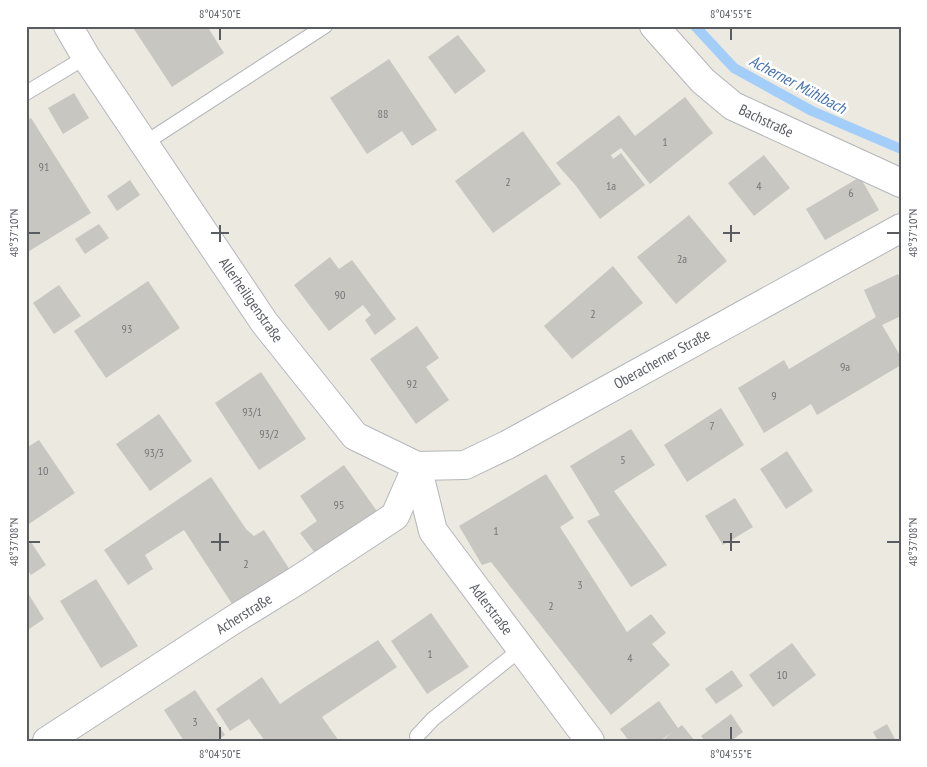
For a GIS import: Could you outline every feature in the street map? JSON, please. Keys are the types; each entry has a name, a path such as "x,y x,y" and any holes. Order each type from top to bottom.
{"street":[{"name":"Allerheiligenstraße","path":"68,26 86,57 264,322 355,436 417,466"},
{"name":"Bachstraße","path":"654,26 702,81 733,106 901,183"},
{"name":"Oberacherner Straße","path":"417,466 465,465 507,445 901,228"},
{"name":"Adlerstraße","path":"417,466 433,531 590,741"},
{"name":"Acherstraße","path":"47,741 395,516 417,466"}],"lane":[{"path":"145,143 325,26"},
{"path":"26,93 86,57"},
{"path":"417,736 433,719 521,649"}],"building":[{"path":"132,26 207,26 224,53 172,87"},
{"path":"458,35 486,71 455,94 428,57"},
{"path":"389,59 437,130 412,146 402,131 367,154 330,98"},
{"path":"74,93 89,118 63,134 48,108"},
{"path":"685,97 713,133 650,184 621,148 611,155 613,159 621,153 645,185 600,219 576,186 556,163 619,115 635,136"},
{"path":"31,118 91,213 26,253 26,121"},
{"path":"523,131 561,184 493,233 455,181"},
{"path":"764,155 790,188 754,216 728,183"},
{"path":"860,177 879,210 825,240 806,209"},
{"path":"130,180 140,195 117,211 107,196"},
{"path":"689,215 727,261 676,304 637,257"},
{"path":"99,224 109,238 85,254 75,239"},
{"path":"330,257 339,269 352,260 396,319 375,335 365,320 371,315 363,305 329,331 294,285"},
{"path":"613,266 643,303 572,359 544,326"},
{"path":"898,274 901,279 901,316 882,325 901,357 901,365 817,415 811,404 764,433 738,388 784,360 789,369 876,317 864,290"},
{"path":"148,281 180,328 106,378 74,331"},
{"path":"59,285 81,316 54,334 33,303"},
{"path":"417,326 439,358 426,367 449,400 416,424 370,359"},
{"path":"261,372 306,439 259,470 215,403"},
{"path":"721,408 744,445 687,482 664,445"},
{"path":"159,414 192,461 150,491 116,444"},
{"path":"631,429 655,465 614,491 667,565 631,587 587,521 600,515 570,466"},
{"path":"39,440 75,493 26,526 26,448"},
{"path":"787,451 813,491 786,509 760,469"},
{"path":"344,465 379,514 318,557 300,533 317,521 300,496"},
{"path":"546,474 574,518 560,527 627,632 651,614 666,633 652,644 670,665 611,715 491,562 482,565 459,526"},
{"path":"211,477 246,529 254,536 264,530 290,570 234,607 184,530 145,555 153,569 128,585 104,550"},
{"path":"735,498 753,527 723,545 705,516"},
{"path":"31,542 46,565 31,575 26,568 26,546"},
{"path":"96,579 138,646 101,668 60,601"},
{"path":"26,590 44,619 26,631"},
{"path":"431,613 469,667 427,694 391,641"},
{"path":"378,640 397,667 322,717 339,741 265,741 249,719 230,731 216,709 262,677 280,704"},
{"path":"792,643 816,675 773,707 749,675"},
{"path":"732,670 743,686 716,704 705,689"},
{"path":"195,690 225,735 216,741 184,741 164,710"},
{"path":"659,701 678,728 682,725 695,741 662,741 672,732 660,741 629,741 620,729"},
{"path":"731,714 743,732 731,741 705,741 701,736"},
{"path":"887,724 896,741 878,741 873,732"}],"waterway":[{"name":"Acherner Mühlbach","path":"695,26 734,68 812,111 901,149"}]}
